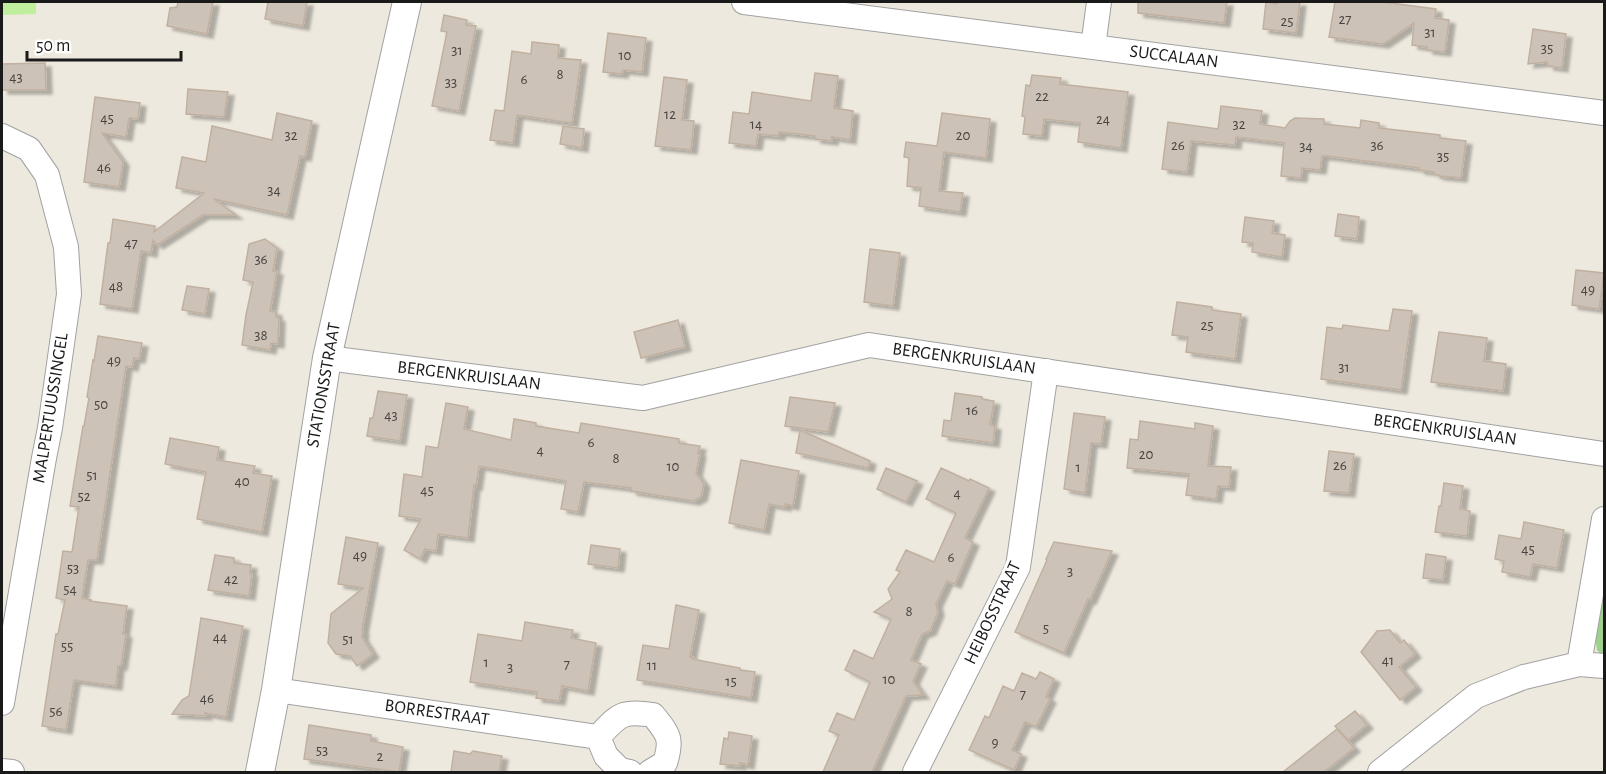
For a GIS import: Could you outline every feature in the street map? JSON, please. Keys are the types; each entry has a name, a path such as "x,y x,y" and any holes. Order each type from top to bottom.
{"street":[{"name":"STATIONSSTRAAT","path":"260,772 276,690 327,358 407,2"},
{"name":"SUCCALAAN","path":"744,2 1605,113"},
{"path":"1093,47 1099,2"},
{"name":"MALPERTUUSSINGEL","path":"2,136 28,149 47,176 66,247 69,294 50,428 2,703"},
{"name":"BERGENKRUISLAAN","path":"327,358 643,398 869,345 1605,454"},
{"name":"HEIBOSSTRAAT","path":"915,772 1018,567 1046,371"},
{"path":"1579,664 1605,519"},
{"path":"1380,772 1476,696 1524,677 1579,664 1605,666"},
{"name":"BORRESTRAAT","path":"276,690 598,737"},
{"path":"630,772 620,770 606,756 598,737 617,717 634,712 653,715 667,732 670,748 665,763 650,772"},
{"path":"2,771 12,772"}],"green space":[{"path":"2,2 36,2 36,14 2,15"},
{"path":"1604,577 1604,658 1597,650 1595,638"}],"building":[{"path":"178,2 213,2 207,34 167,26 170,8 177,7"},
{"path":"268,2 307,2 303,26 265,19"},
{"path":"1138,2 1227,2 1224,23 1138,13"},
{"path":"1266,2 1277,4 1278,2 1300,2 1296,33 1263,29"},
{"path":"1335,2 1383,2 1436,9 1435,18 1449,20 1445,52 1412,45 1414,23 1383,44 1329,37"},
{"path":"444,15 467,20 466,25 476,26 459,111 432,106 447,32 441,31"},
{"path":"1533,29 1566,34 1562,68 1548,66 1547,62 1528,64"},
{"path":"608,33 646,38 642,72 623,70 622,74 603,72"},
{"path":"532,42 559,45 558,58 581,60 572,123 517,115 513,143 490,140 495,110 504,111 512,51 531,54"},
{"path":"45,63 46,90 2,90 2,64"},
{"path":"815,73 838,76 834,108 853,111 850,140 832,137 832,141 815,139 815,136 779,132 779,136 758,134 756,146 729,143 733,112 749,114 752,92 811,101"},
{"path":"1032,75 1061,78 1060,84 1128,92 1121,148 1078,142 1080,123 1044,119 1042,136 1023,134 1025,117 1022,116 1026,85 1030,86"},
{"path":"664,77 687,80 682,120 694,121 691,150 655,146"},
{"path":"188,89 228,92 224,117 186,114"},
{"path":"95,97 140,103 138,119 129,118 126,137 102,133 123,162 119,187 84,182"},
{"path":"1221,106 1262,111 1260,124 1285,128 1295,118 1324,119 1324,124 1360,128 1361,120 1379,123 1379,128 1440,135 1440,138 1466,141 1461,178 1440,176 1434,172 1419,170 1419,168 1327,156 1322,156 1320,170 1302,168 1301,178 1281,176 1284,143 1236,137 1235,145 1191,141 1187,172 1162,169 1168,122 1218,129"},
{"path":"277,113 312,121 305,157 300,156 287,215 214,199 236,215 203,215 157,245 153,240 151,253 141,251 132,309 100,304 113,219 155,226 154,232 204,193 176,188 182,157 206,162 212,126 272,140"},
{"path":"942,113 990,119 986,158 944,152 939,191 963,193 960,212 919,206 921,188 907,186 909,158 904,157 906,142 937,146"},
{"path":"563,126 584,129 582,148 560,144"},
{"path":"1338,214 1359,217 1357,239 1335,236"},
{"path":"1245,217 1274,221 1272,233 1285,235 1282,257 1252,252 1253,243 1242,242"},
{"path":"265,239 277,248 273,271 277,271 270,311 276,312 276,317 279,318 278,344 271,343 270,350 242,345 253,282 243,280 249,244"},
{"path":"870,249 900,253 893,306 864,302"},
{"path":"1576,270 1604,273 1599,309 1572,305"},
{"path":"187,286 209,289 205,314 182,310"},
{"path":"1177,302 1241,314 1235,359 1186,352 1188,337 1172,335"},
{"path":"1393,309 1412,311 1401,390 1321,379 1327,327 1342,329 1343,325 1389,331"},
{"path":"678,320 685,347 641,358 634,332"},
{"path":"1439,332 1487,338 1484,361 1506,364 1503,391 1431,382"},
{"path":"98,336 142,343 139,359 134,358 132,367 126,366 97,560 88,560 82,598 127,606 123,634 126,634 121,666 118,666 116,686 74,680 66,730 42,726 56,634 58,634 65,600 56,598 63,551 72,552 79,507 70,506"},
{"path":"378,391 407,395 400,441 367,436"},
{"path":"955,393 994,401 990,425 995,426 993,443 942,436 944,420 951,421"},
{"path":"790,397 835,403 828,432 785,426"},
{"path":"446,403 468,407 464,429 511,440 514,419 536,423 536,426 579,433 581,423 679,439 679,443 700,446 696,473 704,484 701,497 694,501 631,491 631,488 584,482 578,512 561,509 566,481 479,466 476,486 474,485 468,538 438,534 436,551 425,549 420,559 404,550 421,519 399,516 404,474 422,477 426,446 438,448"},
{"path":"1074,413 1105,417 1101,444 1091,443 1085,493 1064,489"},
{"path":"1140,421 1195,429 1195,423 1213,426 1208,466 1231,467 1229,487 1218,486 1216,499 1186,495 1189,474 1127,468 1130,439 1138,440"},
{"path":"800,430 870,461 868,468 796,453"},
{"path":"170,438 219,447 217,460 255,466 253,473 272,476 262,532 197,519 206,472 165,464"},
{"path":"1329,451 1354,454 1349,493 1324,491"},
{"path":"741,460 799,471 793,506 769,504 764,530 729,523"},
{"path":"886,468 917,481 906,502 877,489"},
{"path":"941,468 989,488 965,538 973,542 955,584 947,581 936,604 938,612 930,631 922,634 911,660 921,664 913,681 923,695 906,696 872,772 823,772 839,735 829,731 837,713 854,720 870,682 845,670 854,650 873,659 891,619 874,612 892,599 888,589 900,572 896,570 906,550 934,562 956,513 926,499"},
{"path":"1444,483 1463,486 1460,509 1470,511 1467,536 1435,532"},
{"path":"1524,522 1564,530 1557,568 1533,564 1530,577 1502,572 1504,561 1495,559 1499,535 1521,539"},
{"path":"346,537 378,543 362,630 362,637 373,654 357,666 350,656 336,654 328,643 331,614 363,588 338,584"},
{"path":"1054,542 1112,551 1064,653 1015,632"},
{"path":"591,545 620,549 618,568 588,564"},
{"path":"1426,554 1446,557 1443,580 1423,578"},
{"path":"215,555 234,558 234,563 251,565 249,596 208,590"},
{"path":"676,605 699,610 690,657 755,672 751,698 637,680 643,645 669,649"},
{"path":"201,618 243,626 226,717 205,713 206,716 172,714 182,700 189,696"},
{"path":"525,622 573,630 571,638 596,643 588,691 562,686 559,701 536,698 537,692 470,682 478,634 522,641"},
{"path":"1390,630 1400,643 1404,640 1415,654 1399,667 1416,687 1400,700 1361,652 1377,631"},
{"path":"1040,672 1054,679 1046,697 1050,699 1036,727 1025,722 1012,750 1021,754 1014,770 969,750 985,716 989,718 1003,686 1014,691 1022,673 1036,679"},
{"path":"1355,711 1367,725 1348,740 1335,726"},
{"path":"309,725 371,735 371,741 403,747 399,772 304,759"},
{"path":"1337,729 1354,748 1324,772 1283,772"},
{"path":"729,732 752,736 748,765 720,764 724,738 728,739"},
{"path":"454,751 470,754 473,751 502,756 499,772 451,772"}]}
